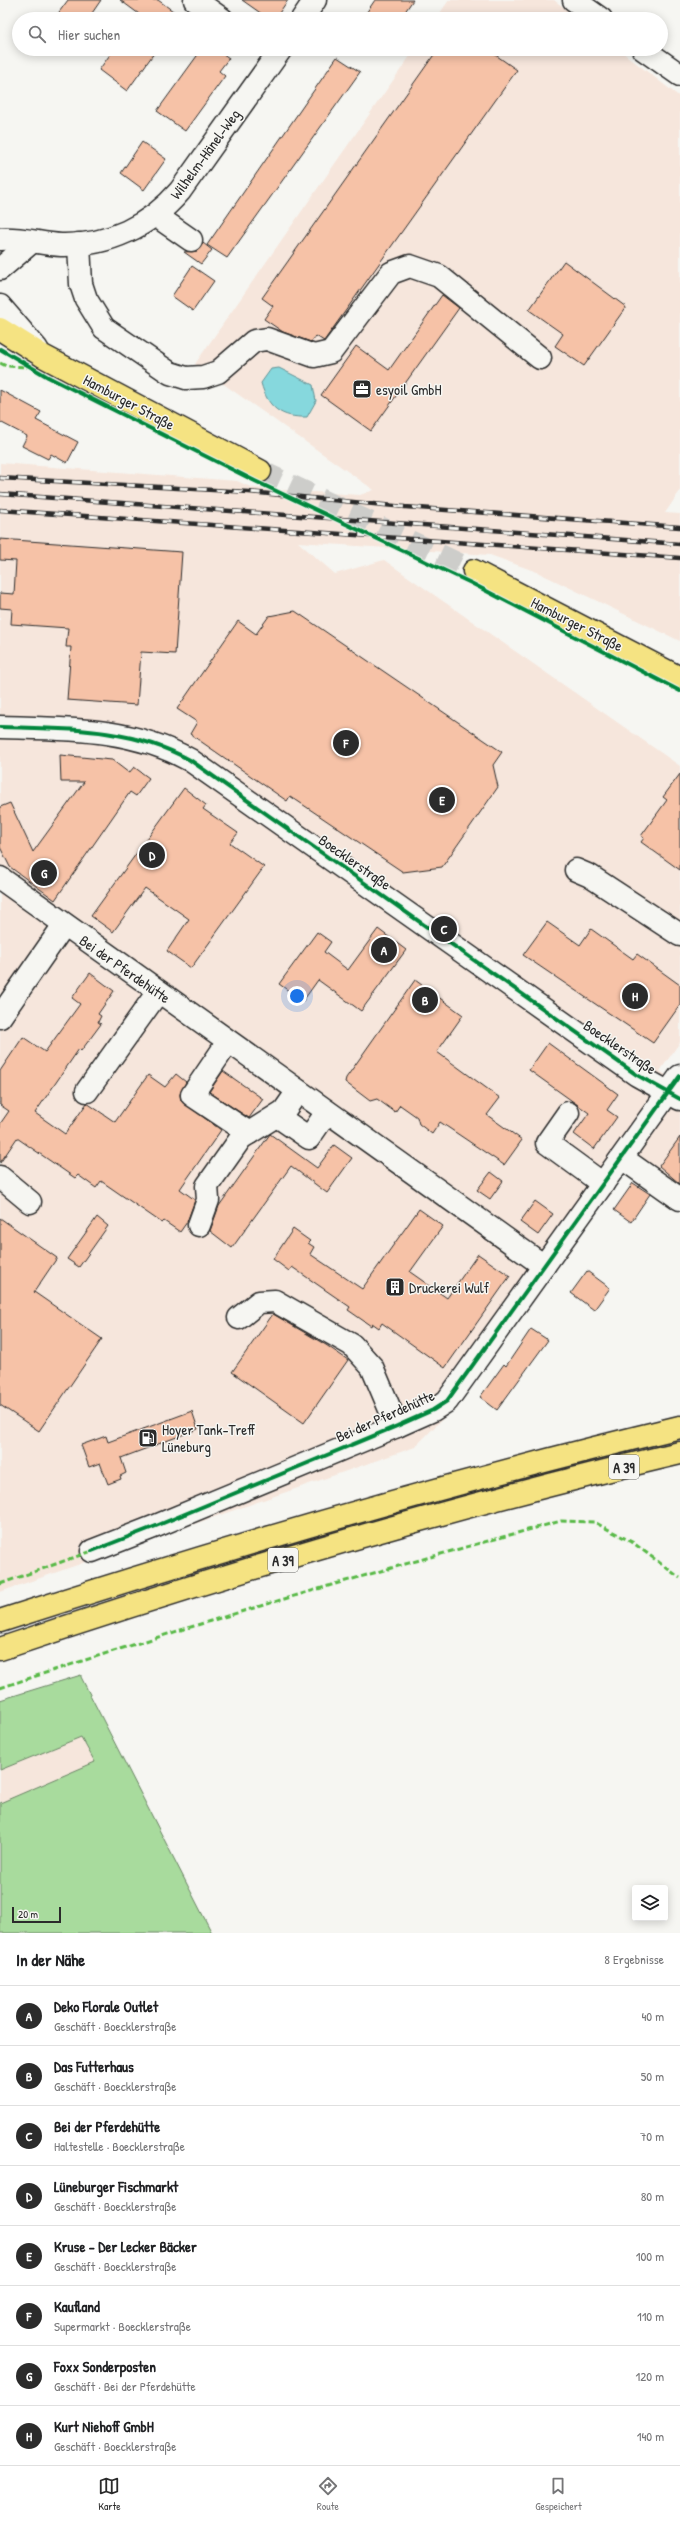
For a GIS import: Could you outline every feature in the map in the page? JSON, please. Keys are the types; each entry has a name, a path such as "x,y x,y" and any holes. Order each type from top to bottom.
{"main road":[{"name":"Hamburger Straße","path":"0,329 43,356 260,471"},
{"name":"Hamburger Straße","path":"474,572 680,678"},
{"name":"A 39","path":"0,1621 346,1513 561,1456 680,1427"},
{"name":"A 39","path":"0,1649 353,1538 568,1480 680,1453"}],"street":[{"path":"195,0 212,12"},
{"path":"307,12 315,0"},
{"path":"574,0 591,12"},
{"name":"Wilhelm-Hänel-Weg","path":"0,239 33,244 79,244 125,234 155,216 180,191 270,56"},
{"path":"653,56 680,75"},
{"path":"155,216 190,240"},
{"path":"0,269 33,244"},
{"name":"Wilhelm-Hänel-Weg","path":"0,252 33,244"},
{"path":"79,244 81,284 86,300 104,328 170,373 186,378 203,377 218,372 232,362 254,341 267,339 314,356 331,352 391,273 410,266 439,276 540,358"},
{"path":"0,306 43,356"},
{"name":"Boecklerstraße","path":"0,727 104,731 138,738 174,751 190,760 416,910 637,1075 676,1089"},
{"path":"583,873 680,935"},
{"name":"Bei der Pferdehütte","path":"2,883 64,925 544,1266"},
{"path":"0,1016 64,925"},
{"path":"87,1091 158,992"},
{"path":"228,1042 192,1095 249,1133"},
{"name":"Bei der Pferdehütte","path":"92,1551 397,1426 433,1410 447,1401 622,1158 676,1089"},
{"path":"199,1225 208,1200 207,1186 241,1138 284,1111 298,1092"},
{"path":"277,1116 309,1138 327,1112"},
{"path":"568,1113 547,1143 603,1184"},
{"path":"622,1158 680,1199"},
{"path":"0,1177 30,1202"},
{"path":"239,1318 259,1302 275,1301 352,1345 372,1367 397,1426"}],"shaded area":[{"path":"449,0 554,0 570,12 441,12"},
{"path":"410,56 627,56 680,97 680,491 665,513 680,514 680,641 537,572 490,555 298,542 335,574 384,560 680,766 680,1042 660,1071 680,1085 680,1207 626,1167 465,1396 415,1447 0,1592 0,463 237,481 253,488 360,495 374,490 195,364"},
{"path":"81,1737 95,1762 0,1803 0,1770"}],"green space":[{"path":"81,1675 212,1933 0,1933 0,1803 95,1762 81,1737 0,1770 0,1700"}],"water":[{"path":"279,368 313,385 316,401 307,417 290,416 283,413 277,410 267,399 261,383 271,369"}],"building":[{"path":"68,0 101,0 93,12 59,12"},
{"path":"120,0 158,0 174,12 136,12"},
{"path":"242,0 288,0 280,12 259,12"},
{"path":"375,0 413,0 405,12 367,12"},
{"path":"109,56 152,56 127,91 99,70"},
{"path":"197,56 226,56 229,58 219,71 225,76 185,131 157,111"},
{"path":"433,56 497,56 517,70 324,341 316,336 311,342 283,332 264,319 273,306 262,298"},
{"path":"337,57 360,72 227,258 207,245"},
{"path":"142,142 166,159 144,190 121,173"},
{"path":"203,243 212,250 201,264 184,252 197,251"},
{"path":"564,261 626,307 584,366 555,346 563,334 529,310"},
{"path":"192,266 214,281 193,311 172,296"},
{"path":"442,295 459,308 371,431 321,395 356,346 389,370"},
{"path":"0,390 41,412 36,420 78,442 67,463 51,454 48,459 22,446 27,436 0,422"},
{"path":"0,539 182,552 175,654 141,652 137,705 67,700 71,647 66,647 68,628 11,624 12,609 0,608 0,593 14,594 16,561 0,560"},
{"path":"295,611 502,752 493,765 498,787 442,867 403,872 290,796 287,801 190,734 197,722 177,709 238,621 256,634 269,616"},
{"path":"60,755 112,760 129,773 134,767 149,778 136,796 130,792 55,900 10,867 0,847 0,807 10,803 33,852 84,782 61,782"},
{"path":"680,774 680,870 641,842 644,838 641,836 667,800 663,797"},
{"path":"184,788 206,805 203,809 238,833 230,843 264,867 191,968 167,951 189,919 145,888 113,932 91,916"},
{"path":"547,922 580,945 591,929 633,959 637,954 680,985 680,1005 653,1043 523,955"},
{"path":"378,929 406,950 361,1011 318,980 303,1001 279,984 317,932 331,942 324,952 348,970"},
{"path":"90,973 114,991 98,1014 101,1016 98,1022 101,1024 81,1051 79,1049 35,1113 65,1134 87,1103 115,1122 148,1075 165,1087 176,1074 186,1082 180,1094 181,1101 221,1130 180,1189 195,1200 187,1222 180,1232 164,1221 162,1223 101,1181 96,1188 78,1175 75,1178 17,1138 0,1163 0,1124 9,1111 0,1105 0,1071 23,1037 45,1052 80,1004 72,998"},
{"path":"415,980 463,1015 437,1052 500,1098 487,1115 522,1140 504,1165 440,1122 432,1134 419,1124 417,1117 400,1105 395,1112 377,1099 370,1101 345,1082 346,1078"},
{"path":"548,1043 618,1094 607,1110 617,1117 594,1149 574,1134 589,1113 529,1070"},
{"path":"223,1071 263,1099 249,1118 209,1092"},
{"path":"270,1134 317,1168 334,1145 352,1158 327,1193 291,1166 232,1248 210,1231 219,1206"},
{"path":"680,1137 680,1184 659,1166"},
{"path":"491,1172 503,1181 490,1199 477,1190"},
{"path":"633,1183 650,1194 631,1222 614,1210"},
{"path":"535,1201 553,1214 538,1235 520,1222"},
{"name":"Druckerei Wulf","path":"419,1209 443,1226 410,1272 447,1298 478,1254 510,1276 445,1368 382,1323 379,1328 372,1323 371,1326 348,1310 350,1307 292,1267 289,1271 273,1259 293,1229 310,1241 308,1243 314,1247 310,1254 362,1289"},
{"path":"97,1217 108,1226 79,1267 67,1259"},
{"path":"0,1218 57,1258 34,1292 102,1339 39,1431 0,1405"},
{"path":"587,1271 610,1288 594,1310 571,1293"},
{"path":"273,1314 326,1345 348,1360 304,1423 232,1372"},
{"path":"531,1329 548,1340 497,1410 480,1397 504,1364 506,1366"},
{"path":"192,1411 198,1429 121,1458 126,1473 120,1476 121,1479 108,1484 100,1463 89,1467 81,1445 106,1436 108,1442"}],"tunnel":[{"path":"260,471 474,571"}],"railway":[{"path":"0,478 249,492 405,507 680,527"},
{"path":"0,494 680,544"},
{"path":"0,510 680,558"}],"marked path":[{"path":"0,363 6,366 27,367"},
{"path":"0,1688 279,1600 561,1521 594,1522 632,1542 680,1578"},
{"path":"0,1584 92,1551"}],"cycle path":[{"path":"0,349 48,377 255,481 471,583 680,691"},
{"path":"0,727 50,728 98,732 144,741 167,749 190,760 637,1075 680,1099"},
{"path":"92,1551 397,1426 433,1410 447,1401 680,1076"}],"place":[{"name":"esyoil GmbH","path":"362,389"},
{"name":"Kaufland","path":"346,743"},
{"name":"Kruse - Der Lecker Bäcker","path":"442,800"},
{"name":"Lüneburger Fischmarkt","path":"152,855"},
{"name":"Foxx Sonderposten","path":"44,873"},
{"name":"Bei der Pferdehütte","path":"444,929"},
{"name":"Deko Florale Outlet","path":"384,950"},
{"name":"Kurt Niehoff GmbH","path":"635,996"},
{"name":"Das Futterhaus","path":"425,1000"},
{"name":"Druckerei Wulf","path":"395,1287"},
{"name":"Hoyer Tank-Treff Lüneburg","path":"148,1438"}]}
